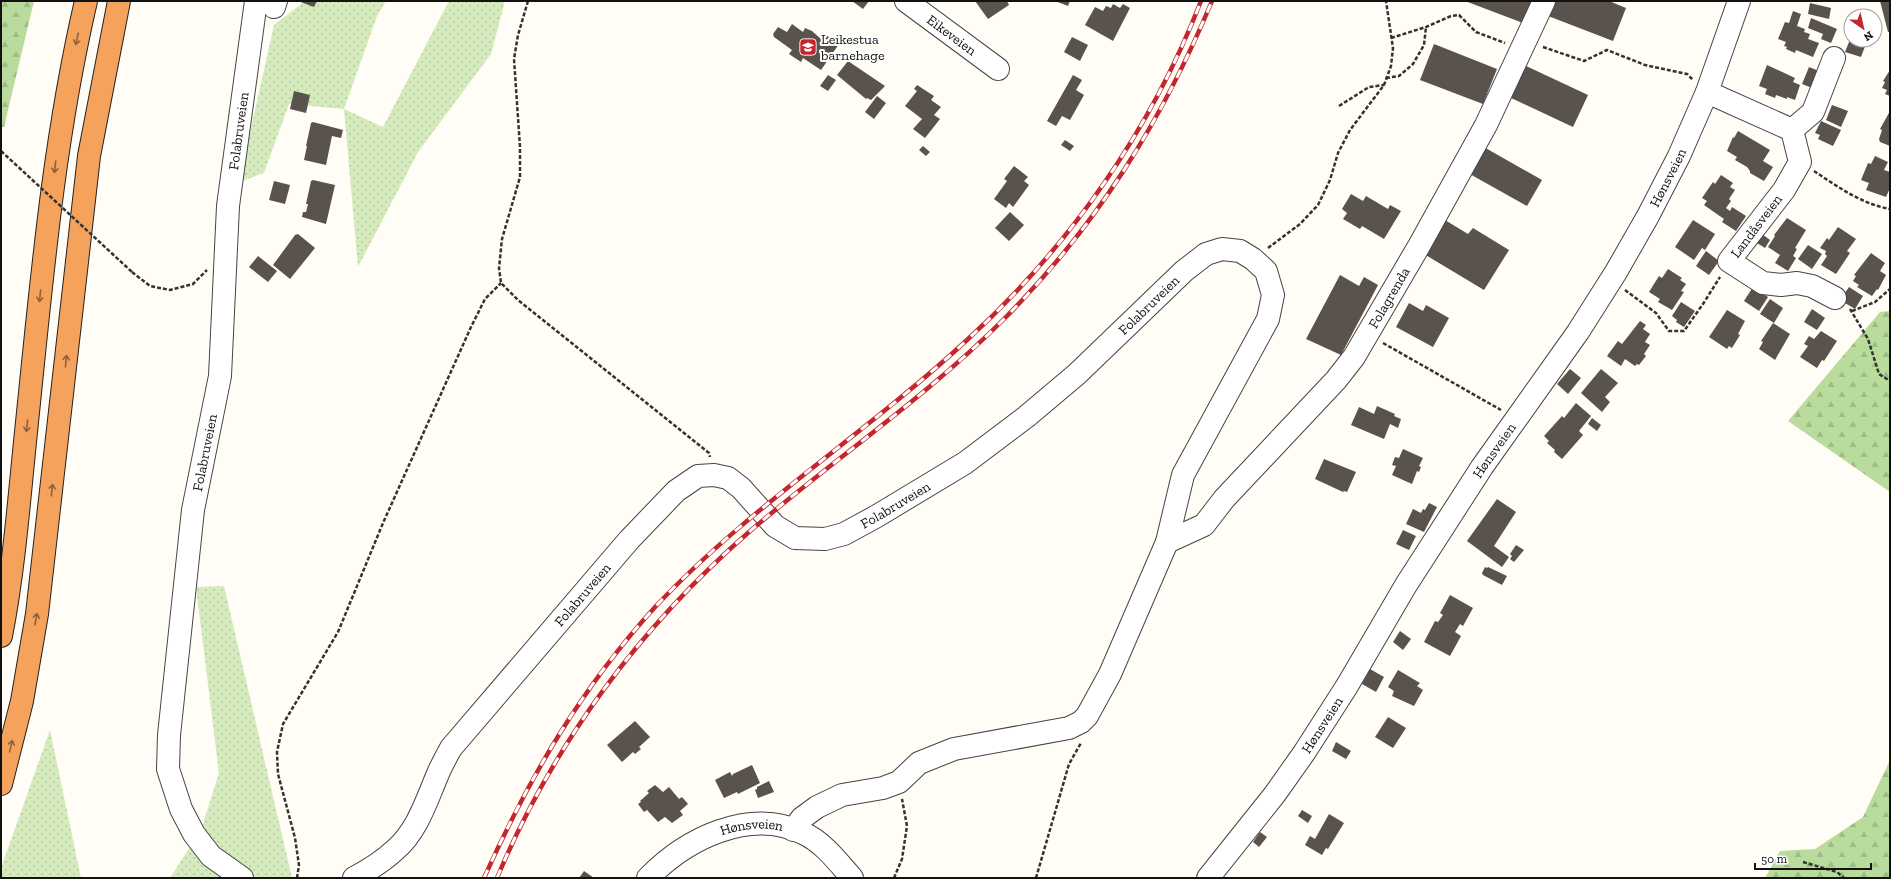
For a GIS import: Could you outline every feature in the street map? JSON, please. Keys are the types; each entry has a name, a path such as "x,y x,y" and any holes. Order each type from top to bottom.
{"highway":[{"path":"1,636 6,611 57,150 74,51 86,1"},
{"path":"1,784 22,701 38,614 89,156 119,1"}],"street":[{"name":"Eikeveien","path":"906,1 998,69"},
{"name":"Folagrenda","path":"1167,542 1204,526 1224,499 1336,380 1354,357 1419,246 1486,124 1523,50 1544,1"},
{"name":"Hønsveien","path":"1208,878 1275,794 1304,753 1347,686 1406,585 1515,418 1578,332 1610,283 1680,156 1707,92 1739,1"},
{"name":"Folabruveien","path":"242,878 211,856 194,834 182,809 168,769 169,735 194,510 220,376 228,206 269,3"},
{"path":"1792,130 1813,112 1834,58"},
{"path":"1707,92 1792,130"},
{"path":"1792,130 1800,162"},
{"name":"Landåsveien","path":"1800,162 1784,190 1729,261 1763,283 1781,285 1797,283 1812,286 1835,298"},
{"name":"Folabruveien","path":"354,878 373,868 400,845 412,830 451,748 629,540 676,491 687,483 698,476 714,475 728,478 741,488 775,526 795,538 825,539 844,534 965,463 1026,417 1077,374 1184,271 1206,254 1222,249 1240,251 1253,259 1266,271 1273,295 1268,319 1183,475 1167,542 1110,674 1087,716 1081,722 1069,728 954,749 919,763 899,782"},
{"path":"793,830 802,818 817,807 842,795 883,788 899,782"},
{"name":"Hønsveien","path":"648,878 683,848 713,833 750,824 778,825 803,833 832,854 852,878"}],"path":[{"path":"528,1 518,35 514,59 520,147 520,177 502,239 498,268 501,283 524,304 709,453 714,475"},
{"path":"1253,259 1300,224 1318,205 1330,180 1338,153 1350,130 1384,85 1391,66 1393,48 1386,1"},
{"path":"1392,38 1426,27 1451,16 1459,15 1476,32 1523,50 1544,47 1584,61 1608,50 1645,65 1687,74 1707,92"},
{"path":"1386,78 1399,76 1412,64 1424,45 1426,27"},
{"path":"1339,106 1369,87 1384,85"},
{"path":"1,151 132,272 150,286 170,290 194,284 207,270 209,264"},
{"path":"1800,162 1847,193 1879,207 1890,209"},
{"path":"1610,283 1623,289 1656,313 1669,332 1684,331 1703,304 1729,261"},
{"path":"297,878 299,865 295,838 278,774 277,752 283,724 338,632 383,523 471,327 485,299 501,283"},
{"path":"1852,310 1874,302 1890,289"},
{"path":"1835,298 1852,310 1868,339 1879,374 1890,381"},
{"path":"1367,334 1515,418"},
{"path":"894,878 902,859 907,826 899,782"},
{"path":"1803,862 1837,872 1844,878"}],"green space":[{"path":"1,1 34,1 4,127 1,127"},
{"path":"305,1 386,1 377,16 344,109 289,104 264,173 239,182 274,25"},
{"path":"449,1 505,1 491,54 418,152 358,267 344,109 383,127"},
{"path":"1890,311 1890,492 1788,421 1880,312"},
{"path":"224,586 292,878 170,878 201,830 219,773 196,587"},
{"path":"50,730 81,878 1,878 1,868"},
{"path":"1890,760 1890,878 1765,878 1780,851 1815,849 1863,817"}],"building":[{"path":"298,1 317,1 314,7"},
{"path":"852,1 869,1 863,9"},
{"path":"975,1 1007,1 1009,5 988,19"},
{"path":"1055,1 1070,1 1068,6"},
{"path":"1465,1 1532,1 1523,23"},
{"path":"1548,1 1609,1 1626,8 1613,41 1543,14"},
{"path":"1880,1 1890,1 1890,32 1888,32"},
{"path":"1810,3 1831,8 1829,19 1808,14"},
{"path":"1113,4 1120,8 1123,4 1130,8 1113,41 1085,25 1095,7 1103,11 1106,6 1111,8"},
{"path":"1793,11 1801,14 1797,26 1805,29 1804,32 1810,34 1808,39 1819,43 1813,57 1796,50 1795,53 1786,49 1787,47 1784,46 1786,42 1778,39 1785,22 1789,23"},
{"path":"1811,18 1837,29 1831,43 1821,39 1823,34 1808,28"},
{"path":"792,24 803,32 805,28 812,31 822,40 826,35 839,44 821,70 803,58 801,62 789,54 792,50 774,37 773,34 778,27 787,32"},
{"path":"1072,37 1088,45 1080,61 1064,52"},
{"path":"1434,44 1497,69 1483,104 1420,80"},
{"path":"1847,48 1864,48 1861,57 1845,52"},
{"path":"848,61 885,86 871,100 866,99 837,75"},
{"path":"1524,65 1588,95 1573,127 1509,97"},
{"path":"1767,65 1795,78 1793,82 1800,85 1795,100 1776,95 1775,98 1765,94 1767,89 1759,86"},
{"path":"1809,67 1824,73 1817,90 1802,84"},
{"path":"1890,70 1890,96 1885,94 1887,90 1882,88 1885,82 1883,81"},
{"path":"828,75 836,80 828,91 820,86"},
{"path":"1073,75 1082,80 1076,90 1084,95 1070,120 1062,116 1056,126 1047,121"},
{"path":"917,85 934,96 931,100 941,107 934,115 940,119 925,138 913,129 922,119 905,106 917,91 914,89"},
{"path":"294,91 310,95 306,113 290,109"},
{"path":"877,96 886,103 874,119 865,112"},
{"path":"1832,105 1848,111 1841,127 1826,120"},
{"path":"1890,111 1890,146 1880,142 1879,139 1882,130 1880,129"},
{"path":"1821,121 1841,130 1833,146 1818,139 1820,135 1815,133"},
{"path":"313,122 343,130 341,138 332,136 326,165 304,160 311,123"},
{"path":"1738,131 1770,150 1763,161 1773,167 1764,181 1750,173 1747,167 1735,160 1737,157 1727,151 1733,137 1734,138"},
{"path":"1065,140 1074,146 1070,151 1061,145"},
{"path":"923,146 930,152 926,156 919,150"},
{"path":"1482,146 1542,180 1527,206 1468,173"},
{"path":"1875,156 1888,162 1884,170 1890,172 1890,188 1886,197 1866,190 1869,183 1861,180 1868,163 1871,164"},
{"path":"1014,166 1028,177 1024,181 1029,185 1013,207 1009,203 1006,208 994,199 1007,181 1004,179"},
{"path":"1721,175 1733,183 1730,187 1735,190 1729,199 1731,201 1726,208 1730,211 1732,207 1746,216 1736,231 1722,222 1724,219 1704,205 1707,201 1702,198 1713,182 1715,184"},
{"path":"313,180 335,185 326,224 302,217 303,212 306,212 308,204 306,204 311,181"},
{"path":"274,181 290,185 285,204 269,200"},
{"path":"1351,194 1363,201 1366,196 1388,209 1390,205 1401,211 1384,239 1362,226 1360,229 1343,219 1347,213 1342,209"},
{"path":"1010,212 1024,225 1009,241 995,228"},
{"path":"1440,217 1468,234 1473,228 1509,250 1484,290 1419,251"},
{"path":"1787,218 1806,230 1795,248 1797,249 1793,256 1796,258 1788,271 1775,263 1780,255 1768,247 1775,236 1774,235"},
{"path":"1693,220 1715,234 1705,250 1702,248 1694,260 1675,247"},
{"path":"1838,227 1856,239 1847,251 1850,253 1836,274 1821,265 1827,256 1825,254 1826,251 1820,248 1827,238 1829,240"},
{"path":"298,234 315,248 290,279 273,265 295,235"},
{"path":"1762,234 1770,240 1765,248 1757,243"},
{"path":"1808,245 1822,254 1812,269 1798,259"},
{"path":"1706,251 1719,261 1709,275 1696,266"},
{"path":"1871,253 1885,263 1880,271 1886,275 1878,290 1877,289 1872,296 1857,287 1859,285 1853,281 1856,276 1854,275"},
{"path":"258,256 277,271 268,282 249,267"},
{"path":"1668,269 1682,278 1680,280 1686,284 1681,291 1684,292 1672,310 1658,302 1660,299 1649,292 1659,276 1662,278"},
{"path":"1340,275 1359,286 1364,277 1378,285 1341,355 1306,339"},
{"path":"1753,287 1768,297 1759,311 1744,301"},
{"path":"1849,287 1863,296 1855,309 1840,300"},
{"path":"1770,299 1783,308 1774,323 1760,314"},
{"path":"1681,302 1695,311 1684,327 1676,322 1677,320 1672,316"},
{"path":"1409,303 1423,311 1426,305 1449,318 1433,347 1396,327"},
{"path":"1812,309 1825,318 1817,330 1804,322"},
{"path":"1727,310 1745,321 1738,334 1740,335 1732,348 1729,346 1727,349 1709,337"},
{"path":"1640,321 1646,325 1643,329 1650,334 1645,342 1650,345 1644,354 1646,356 1639,365 1637,364 1635,366 1625,359 1621,366 1607,356 1618,341 1622,344"},
{"path":"1773,323 1790,334 1775,360 1759,349 1763,342 1761,341"},
{"path":"1821,331 1837,341 1824,361 1822,360 1817,368 1800,357 1808,346 1804,344 1809,336 1814,339"},
{"path":"1570,369 1581,378 1568,394 1557,384"},
{"path":"1601,369 1618,383 1605,397 1610,402 1602,412 1581,393"},
{"path":"1576,403 1591,416 1579,431 1583,435 1562,459 1554,452 1555,450 1547,443 1549,441 1544,436 1562,416 1564,418"},
{"path":"1377,406 1395,414 1394,416 1401,419 1398,428 1390,424 1384,439 1351,425 1359,407 1374,414"},
{"path":"1592,418 1601,425 1597,431 1588,424"},
{"path":"1403,449 1423,458 1419,466 1421,467 1419,472 1417,471 1412,484 1392,475 1396,466 1392,465 1395,457 1399,458"},
{"path":"1324,459 1356,472 1347,492 1343,492 1315,479"},
{"path":"1497,499 1516,512 1494,546 1509,557 1502,567 1467,541"},
{"path":"1429,503 1437,507 1424,532 1406,524 1413,509 1421,513 1423,509 1425,510"},
{"path":"1403,530 1416,536 1409,550 1396,544"},
{"path":"1516,545 1524,550 1514,562 1510,559 1512,556 1510,554"},
{"path":"1485,567 1507,576 1502,585 1483,575 1482,573"},
{"path":"1450,595 1473,608 1463,626 1460,624 1455,632 1461,636 1450,656 1424,642 1435,621 1438,622 1443,615 1440,613"},
{"path":"1400,631 1411,639 1403,650 1393,642"},
{"path":"1370,669 1384,677 1376,692 1362,684"},
{"path":"1398,670 1420,683 1417,686 1423,690 1414,706 1392,696 1394,691 1388,687"},
{"path":"1388,717 1406,728 1393,748 1375,737"},
{"path":"635,721 650,737 639,747 641,749 635,754 633,752 622,762 607,745"},
{"path":"1336,742 1351,751 1346,759 1332,751"},
{"path":"752,765 760,783 738,794 737,792 724,798 715,780 730,772 732,776 733,774"},
{"path":"769,781 774,792 758,798 755,790 757,787"},
{"path":"655,785 663,792 669,787 679,799 682,797 688,804 680,811 683,815 672,823 665,817 658,822 647,810 644,812 638,804 649,793 647,791"},
{"path":"1302,810 1312,816 1308,823 1298,816"},
{"path":"1329,814 1344,823 1328,849 1326,848 1322,855 1305,845 1310,836 1315,839"},
{"path":"1260,832 1267,837 1259,847 1253,842"},
{"path":"584,871 594,878 579,878"}],"railway":[{"path":"484,878 519,805 559,735 580,702 604,669 656,606 730,535 769,502 889,407 967,340 1040,266 1073,226 1104,184 1158,95 1181,49 1201,1"},
{"path":"497,878 519,829 545,781 573,735 603,690 636,648 672,607 709,569 749,532 912,401 976,346 1039,282 1070,246 1124,170 1149,129 1172,88 1212,1"}],"place":[{"name":"Leikestua barnehage","path":"808,47"}]}
